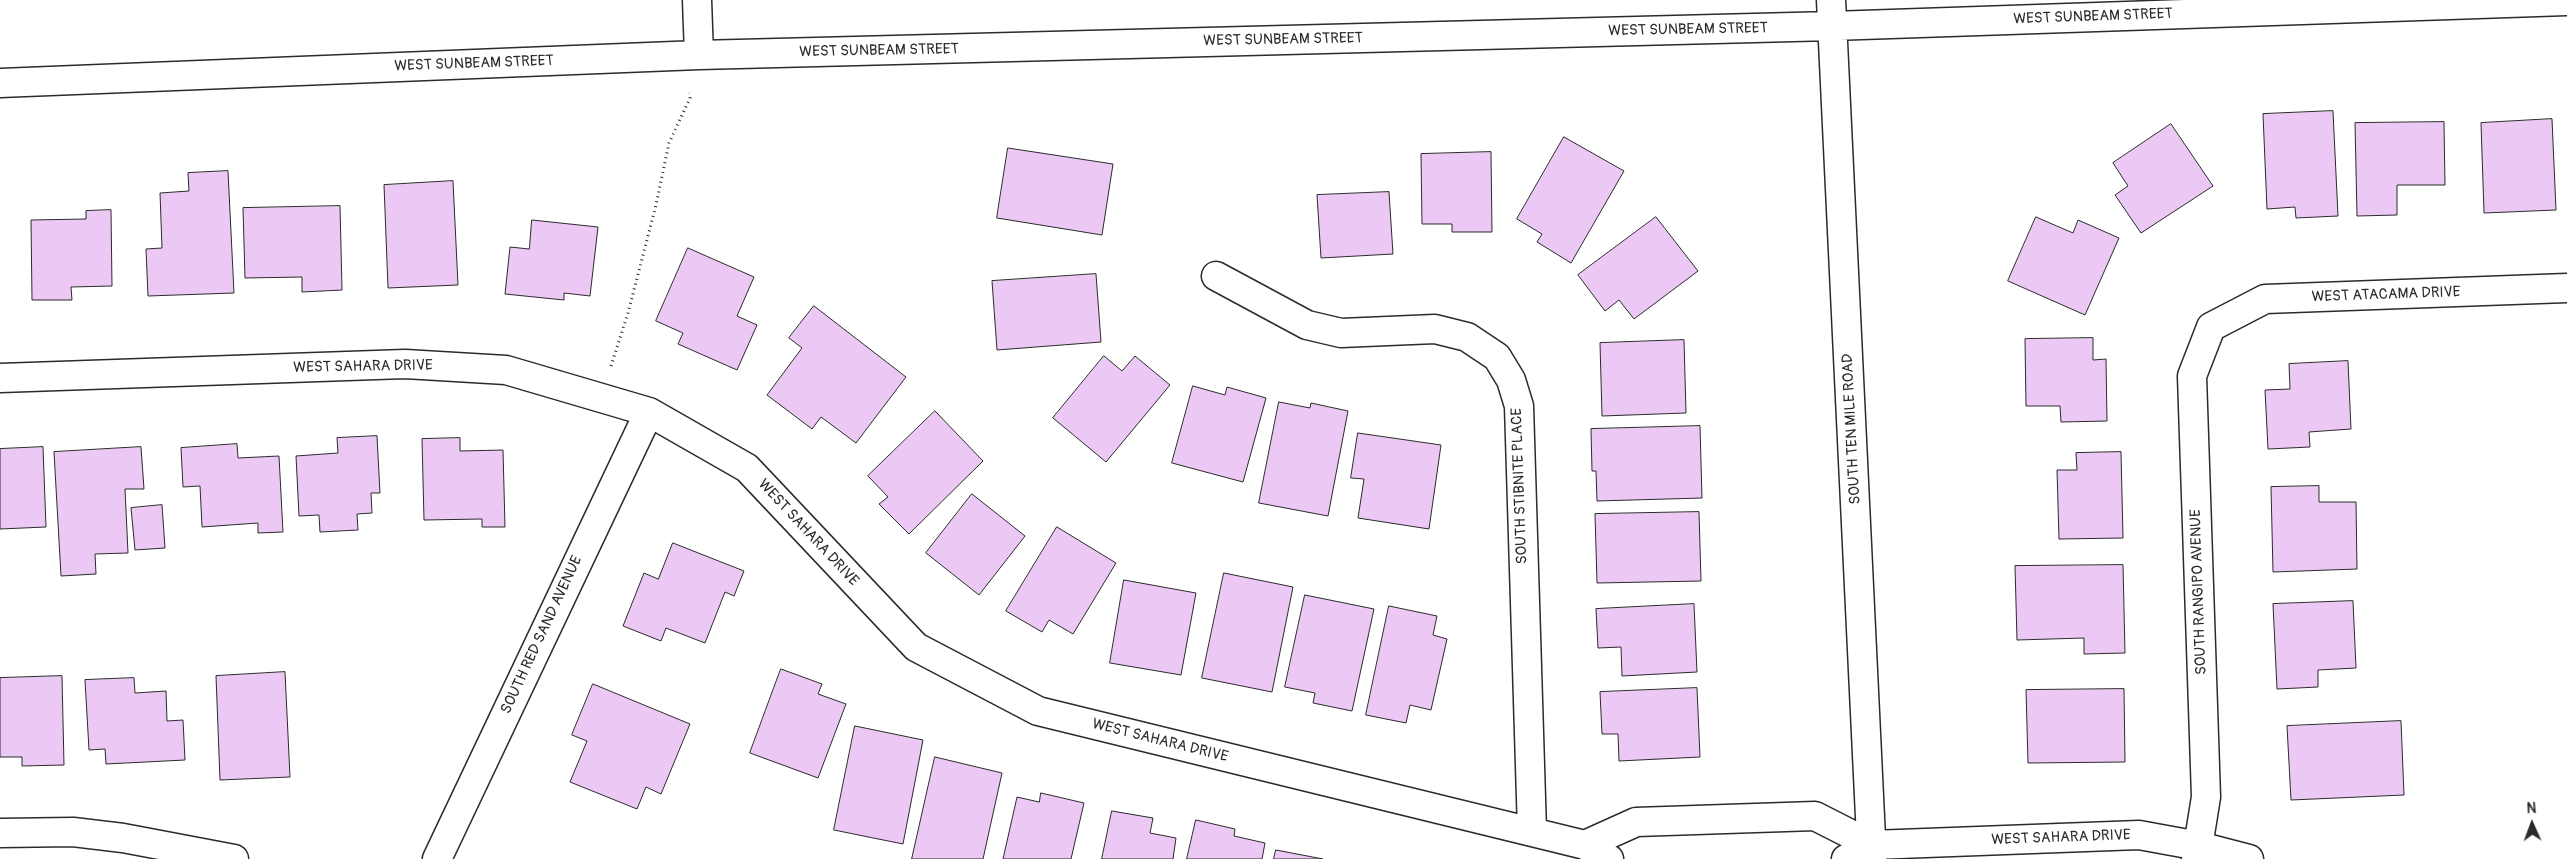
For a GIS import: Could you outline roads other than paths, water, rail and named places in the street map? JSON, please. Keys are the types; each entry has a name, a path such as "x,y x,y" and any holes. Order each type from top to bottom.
{"street":[{"path":"697,0 699,55"},
{"name":"WEST SUNBEAM STREET","path":"0,83 1832,13 2567,1"},
{"name":"SOUTH TEN MILE ROAD","path":"1832,13 1872,852"},
{"name":"SOUTH STIBNITE PLACE","path":"1216,276 1307,325 1341,333 1435,329 1468,337 1497,357 1511,380 1519,406 1532,832"},
{"name":"WEST ATACAMA DRIVE","path":"2211,328 2265,299 2567,288"},
{"name":"SOUTH RANGIPO AVENUE","path":"2198,853 2206,797 2192,376 2211,328"},
{"name":"WEST SAHARA DRIVE","path":"0,378 404,364 506,370 649,412 747,468 916,647 1038,711 1585,845 1609,859"},
{"name":"SOUTH RED SAND AVENUE","path":"437,859 649,412"},
{"name":"WEST SAHARA DRIVE","path":"1585,845 1636,822 1815,816 1872,852"},
{"path":"0,833 73,832 123,838 234,859"},
{"name":"WEST SAHARA DRIVE","path":"1846,859 1872,852 2139,836 2198,853 2249,859"}]}
